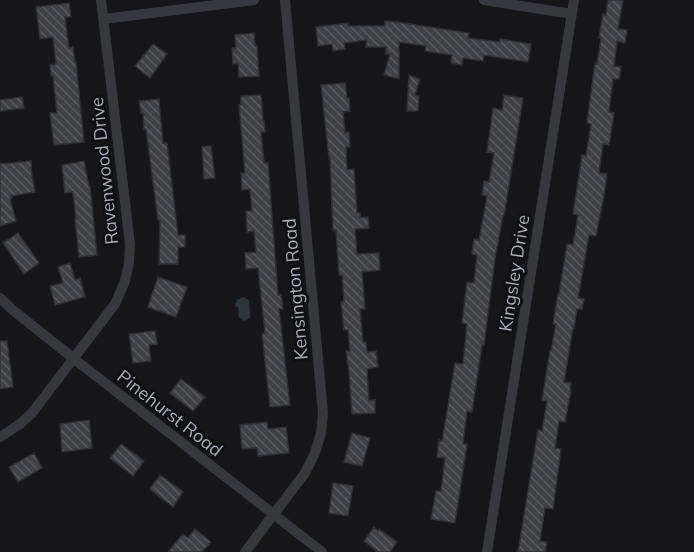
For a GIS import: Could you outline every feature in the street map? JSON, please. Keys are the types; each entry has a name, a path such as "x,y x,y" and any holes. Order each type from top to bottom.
{"street":[{"name":"Ravenwood Drive","path":"0,437 32,413 115,304 125,281 130,244 101,0"},
{"path":"104,20 254,0"},
{"name":"Kensington Road","path":"245,552 305,473 315,453 321,433 323,413 285,0"},
{"path":"484,0 572,14"},
{"name":"Kingsley Drive","path":"487,552 574,0"},
{"name":"Pinehurst Road","path":"0,298 73,358 322,552"}],"shaded area":[{"path":"244,297 249,300 250,318 243,321 239,318 238,307 235,303"}],"building":[{"path":"608,0 623,0 618,29 627,30 625,43 617,41 614,66 621,67 619,79 613,79 609,112 614,113 609,145 603,144 599,173 607,174 605,190 596,236 589,235 578,298 584,299 582,309 577,309 564,382 571,383 571,390 565,422 559,421 555,448 561,449 553,509 545,508 540,541 547,542 545,552 518,552 538,430 542,431 547,401 542,400 556,324 553,324 558,294 567,244 573,245 578,215 573,214 582,155 586,156 591,124 587,123 595,63 597,64 603,14 606,15"},
{"path":"69,3 71,17 65,17 69,48 73,47 76,62 84,142 54,145 50,113 57,113 50,65 56,64 53,37 40,39 36,7"},
{"path":"385,21 469,33 468,38 500,42 500,39 531,44 528,62 484,55 483,61 463,58 462,65 451,63 452,55 425,51 426,46 399,42 399,79 384,75 390,54 386,54 386,47 366,47 367,40 344,43 345,49 333,51 332,44 318,46 316,27 348,23 348,26 385,26"},
{"path":"254,33 259,76 239,77 238,63 233,64 232,48 236,48 235,35"},
{"path":"153,44 167,54 150,78 135,66"},
{"path":"409,75 420,79 415,95 419,96 418,111 407,111"},
{"path":"345,83 350,111 343,112 345,133 349,132 350,147 346,147 347,170 354,169 357,213 360,213 360,218 368,217 369,228 355,229 357,254 379,253 380,270 362,272 365,309 360,309 363,342 366,342 367,352 376,351 378,367 367,369 369,401 375,400 375,413 352,414 346,351 350,351 348,330 344,330 341,302 344,301 342,275 339,275 336,230 333,231 330,157 321,85"},
{"path":"261,95 265,132 261,132 264,163 268,163 278,295 281,295 283,309 279,309 290,405 270,407 258,268 246,269 245,253 256,252 254,231 247,232 246,211 252,211 250,189 242,190 241,173 245,173 239,105 241,105 241,96"},
{"path":"504,95 523,98 495,258 484,345 482,345 472,412 467,411 463,444 467,444 455,523 431,519 436,491 441,491 445,458 437,457 439,440 442,441 455,363 463,364 467,324 462,323 467,282 474,283 477,255 472,254 474,239 479,240 487,196 482,195 484,181 489,182 494,153 487,152 493,108 502,110"},
{"path":"22,97 24,108 0,111 0,100"},
{"path":"159,99 163,143 167,143 178,235 185,235 185,247 178,247 178,264 159,264 160,220 158,220 146,129 144,129 143,113 141,113 139,101"},
{"path":"211,146 215,178 204,179 202,147"},
{"path":"31,161 35,192 11,196 16,221 0,226 0,164"},
{"path":"84,161 90,186 97,255 79,257 73,192 65,193 62,165"},
{"path":"18,233 39,263 24,274 3,243"},
{"path":"70,263 75,280 80,278 85,297 55,305 50,286 63,283 58,267"},
{"path":"158,277 187,287 176,317 148,307"},
{"path":"155,331 157,344 149,345 151,361 133,363 129,334"},
{"path":"0,341 7,341 13,387 0,389"},
{"path":"181,379 205,397 193,411 170,393"},
{"path":"89,420 92,448 62,452 60,424"},
{"path":"267,422 268,429 286,427 289,453 258,456 257,448 242,449 240,425"},
{"path":"352,433 370,438 362,466 344,462"},
{"path":"121,444 144,461 133,476 110,458"},
{"path":"34,453 42,468 18,482 9,467"},
{"path":"160,475 183,492 173,507 150,489"},
{"path":"333,483 353,486 348,516 329,513"},
{"path":"374,527 397,542 390,552 378,552 364,541"},
{"path":"195,529 211,542 202,552 168,552 183,534 188,538"}]}
